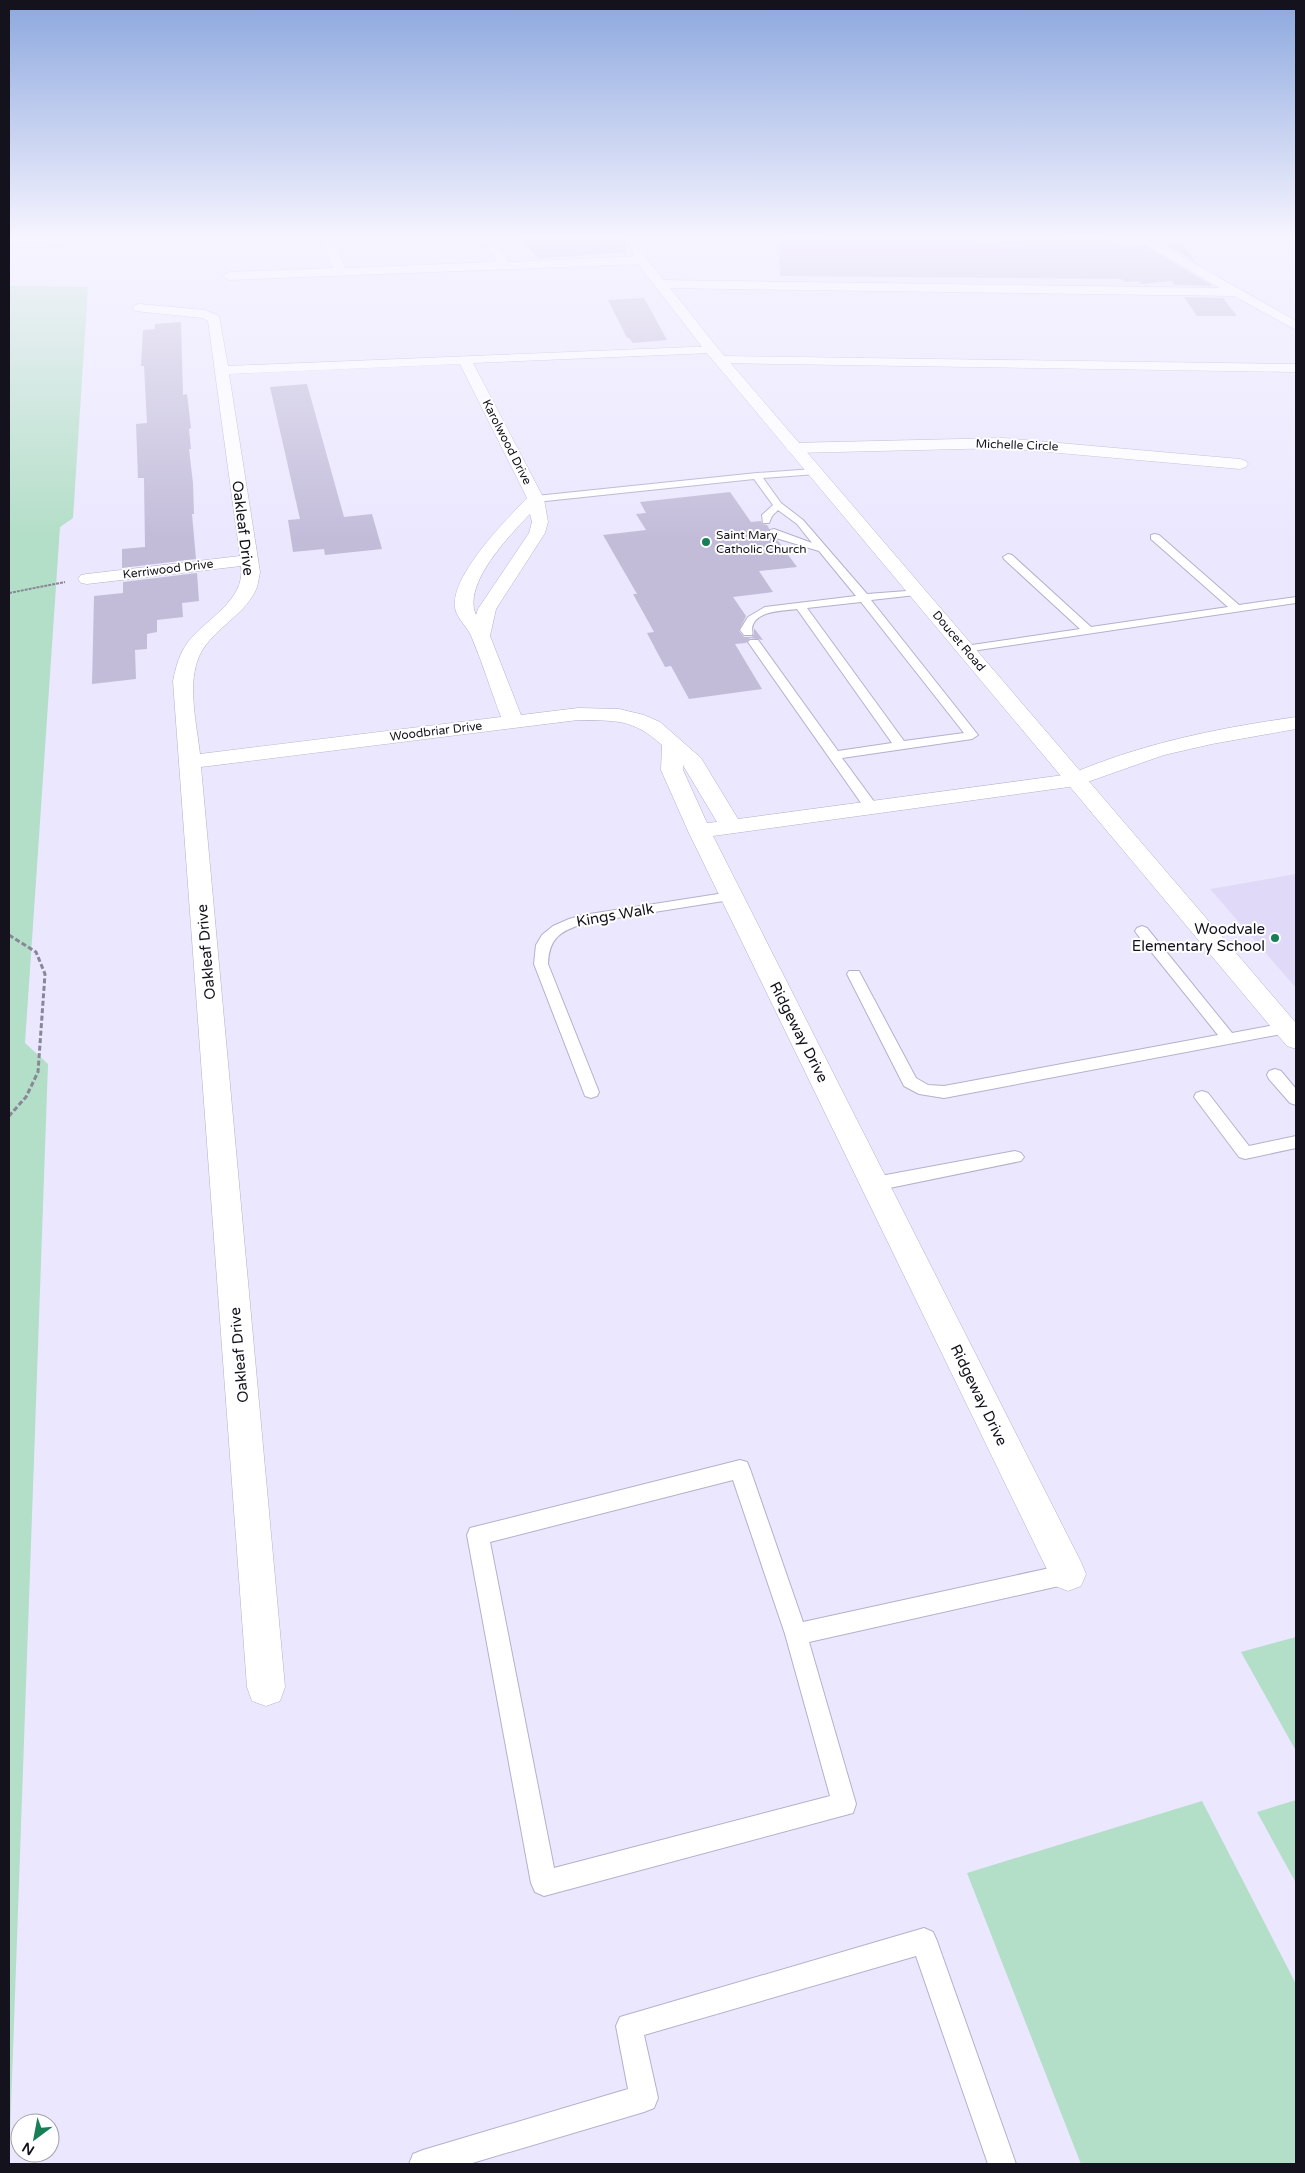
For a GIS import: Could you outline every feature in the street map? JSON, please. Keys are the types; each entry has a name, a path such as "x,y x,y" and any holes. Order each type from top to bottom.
{"street":[{"name":"Oakleaf Drive","path":"216,336 251,581 242,599 204,634 192,648 186,660 183,681 266,1687"},
{"name":"Doucet Road","path":"701,336 814,472 1291,1034"},
{"path":"221,370 464,359 715,354 1296,368"},
{"name":"Karolwood Drive","path":"464,359 536,499 540,522 537,533 487,609 481,636"},
{"name":"Michelle Circle","path":"794,448 1003,442 1240,464"},
{"name":"Karolwood Drive","path":"513,722 481,636 466,613 464,605 468,587 491,547 536,499"},
{"name":"Kerriwood Drive","path":"87,579 249,560"},
{"name":"Woodbriar Drive","path":"190,762 578,714 619,715 637,719 653,726 693,763 731,826"},
{"path":"672,745 672,770 699,831 1076,780 1110,764 1196,740 1296,723"},
{"name":"Ridgeway Drive","path":"699,831 1068,1574"}],"lane":[{"path":"536,499 757,476 814,472"},
{"path":"757,476 778,505 800,522 864,598 972,735 835,755"},
{"path":"766,521 767,515 778,505"},
{"path":"774,532 780,536 822,549"},
{"path":"1155,537 1237,609"},
{"path":"1008,557 1087,630"},
{"path":"871,807 746,630 750,622 761,612 769,609 916,592"},
{"path":"965,648 1296,600"},
{"path":"800,606 900,745"},
{"name":"Kings Walk","path":"591,1092 541,964 540,950 546,938 566,924 583,919 731,896"},
{"path":"1142,931 1229,1039"},
{"path":"854,974 910,1082 925,1090 944,1092 1229,1039 1291,1034"},
{"path":"1275,1075 1296,1099"},
{"path":"1202,1097 1246,1152 1296,1142"},
{"path":"875,1184 1015,1157"},
{"path":"740,1469 796,1634 844,1804 544,1883 478,1535 740,1469"},
{"path":"796,1634 1068,1574"},
{"path":"423,2164 644,2098 629,2026 924,1941 1002,2164"}],"path":[{"path":"9,593 87,579"},
{"path":"9,935 36,952 45,974 38,1072 26,1096 9,1116"}],"shaded area":[{"name":"Woodvale Elementary School","path":"1296,874 1296,988 1210,889"}],"green space":[{"path":"9,336 85,336 73,518 60,527 25,1043 48,1064 9,2164"},
{"path":"1296,1637 1296,1751 1241,1652"},
{"path":"1296,1800 1296,1883 1257,1812"},
{"path":"1202,1801 1296,1984 1296,2164 1081,2164 967,1873"}],"building":[{"path":"143,336 181,336 183,395 187,394 191,428 189,429 191,449 189,449 193,483 194,514 192,514 196,559 122,568 122,549 145,547 144,478 138,478 136,424 147,423 144,366 141,366"},
{"path":"626,336 665,336 667,340 633,343"},
{"path":"307,384 344,517 372,514 382,549 325,555 324,549 293,552 288,520 300,519 270,387"},
{"path":"730,492 751,522 761,521 762,524 767,525 769,536 778,541 797,567 759,571 773,592 733,597 746,616 739,631 744,637 752,637 754,628 763,640 750,638 746,643 735,644 762,689 689,699 671,666 665,667 647,633 654,632 633,594 637,594 603,535 646,530 636,514 646,513 640,502"},
{"path":"197,573 199,601 182,603 183,617 157,620 157,632 147,634 147,649 135,650 136,679 92,684 94,596 123,593 123,582"}],"place":[{"name":"Saint Mary Catholic Church","path":"706,542"},
{"name":"Woodvale Elementary School","path":"1275,938"}]}
